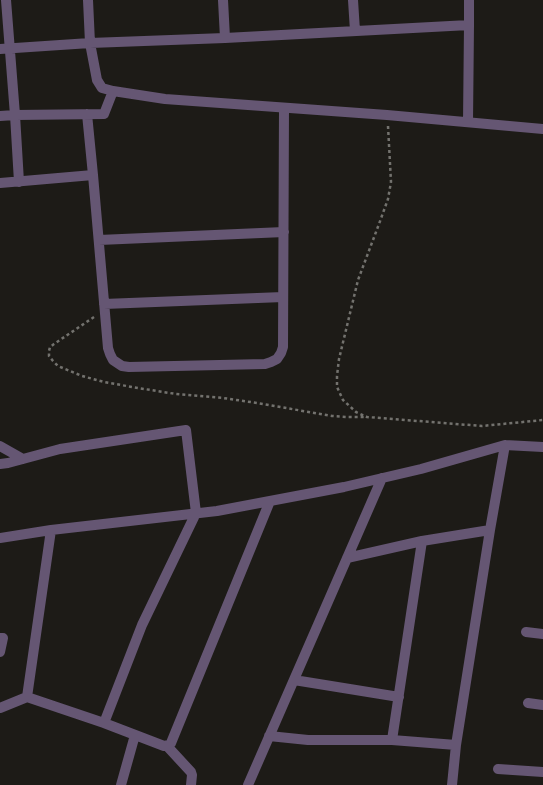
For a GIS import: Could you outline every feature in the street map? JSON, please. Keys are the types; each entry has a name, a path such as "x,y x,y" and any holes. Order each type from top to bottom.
{"street":[{"path":"6,0 5,48 15,115 19,182"},
{"path":"88,0 90,43 97,80 102,88 112,91 165,99 387,115 543,129"},
{"path":"223,0 226,38"},
{"path":"353,0 355,31"},
{"path":"468,122 469,0"},
{"path":"5,48 469,25"},
{"path":"0,116 104,114 112,91"},
{"path":"87,114 108,348 113,360 122,366 129,367 265,364 277,359 283,346 284,108"},
{"path":"0,183 93,175"},
{"path":"99,240 284,232"},
{"path":"104,307 283,297"},
{"path":"0,464 60,448 186,430 196,513 142,624 104,723"},
{"path":"452,785 456,745 505,445"},
{"path":"0,538 51,530 217,511 344,487 421,469 505,445 543,447"},
{"path":"0,446 23,459"},
{"path":"248,785 382,478"},
{"path":"167,746 171,743 270,501"},
{"path":"27,697 51,530"},
{"path":"347,558 422,541 490,530"},
{"path":"392,740 422,541"},
{"path":"526,632 543,634"},
{"path":"0,638 3,638 0,652"},
{"path":"294,680 399,697"},
{"path":"0,708 27,697 167,746 191,772 191,785"},
{"path":"528,703 543,705"},
{"path":"121,785 135,735"},
{"path":"269,736 308,740 392,740 456,745"},
{"path":"498,770 543,772"}],"path":[{"path":"367,417 356,412 343,400 337,387 337,376 339,359 358,280 388,199 391,182 387,115"},
{"path":"104,307 50,347 49,356 58,366 82,376 104,382 176,394 223,398 257,403 347,418 367,417 482,426 543,420"}]}
